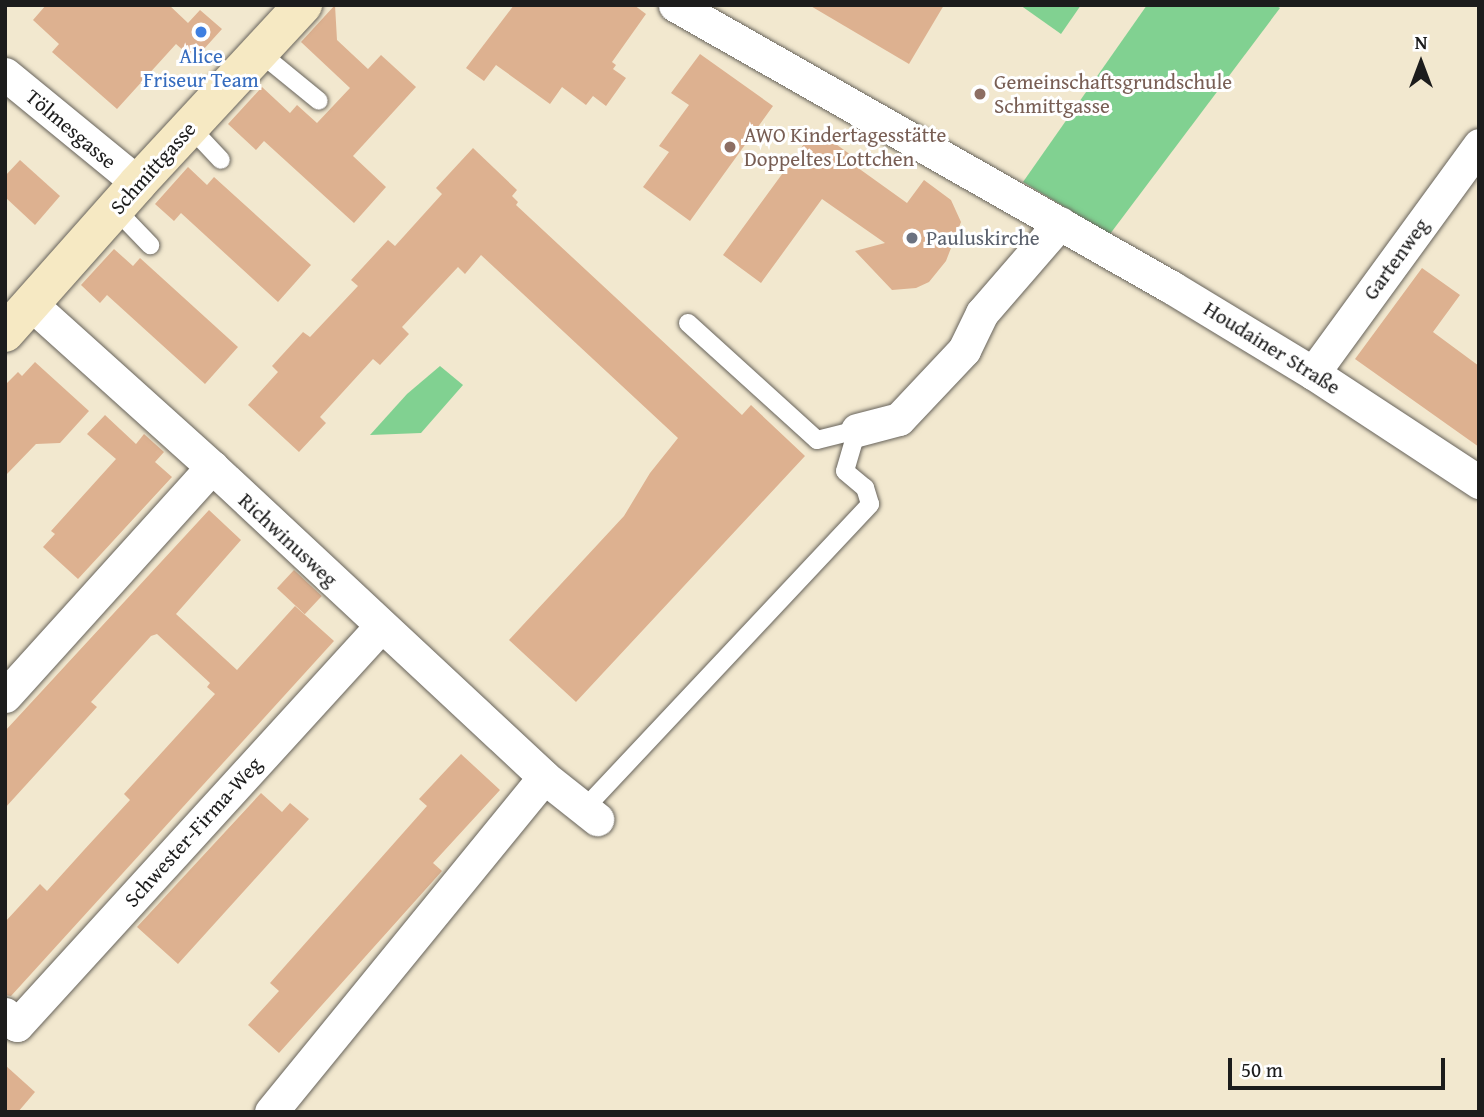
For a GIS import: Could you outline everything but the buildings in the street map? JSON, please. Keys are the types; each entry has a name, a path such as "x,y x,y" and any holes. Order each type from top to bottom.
{"main road":[{"name":"Schmittgasse","path":"5,333 138,183 303,5"}],"street":[{"name":"Houdainer Straße","path":"675,5 816,88 1060,223 1314,373 1479,482"},
{"name":"Tölmesgasse","path":"5,74 138,183"},
{"name":"Gartenweg","path":"1314,373 1479,145"},
{"path":"857,430 899,419 964,350 982,313 1060,223"},
{"name":"Richwinusweg","path":"31,304 212,467 380,627 544,777 591,814"},
{"path":"5,696 212,467"},
{"name":"Schwester-Firma-Weg","path":"5,1014 17,1025 380,627"},
{"path":"271,1112 544,777"}],"lane":[{"path":"259,52 319,101"},
{"path":"190,127 221,160"},
{"path":"126,220 150,245"},
{"path":"688,323 817,440 857,430"},
{"path":"591,814 870,504 864,488 845,471 857,430"}],"green space":[{"path":"1020,5 1081,5 1061,34"},
{"path":"1147,5 1275,5 1280,8 1110,234 1023,182"},
{"path":"440,366 463,385 421,433 370,435 407,394"}],"place":[{"name":"Alice Friseur Team","path":"201,32"},
{"name":"Gemeinschaftsgrundschule Schmittgasse","path":"980,94"},
{"name":"AWO Kindertagesstätte Doppeltes Lottchen","path":"730,147"},
{"name":"Pauluskirche","path":"912,238"}]}
